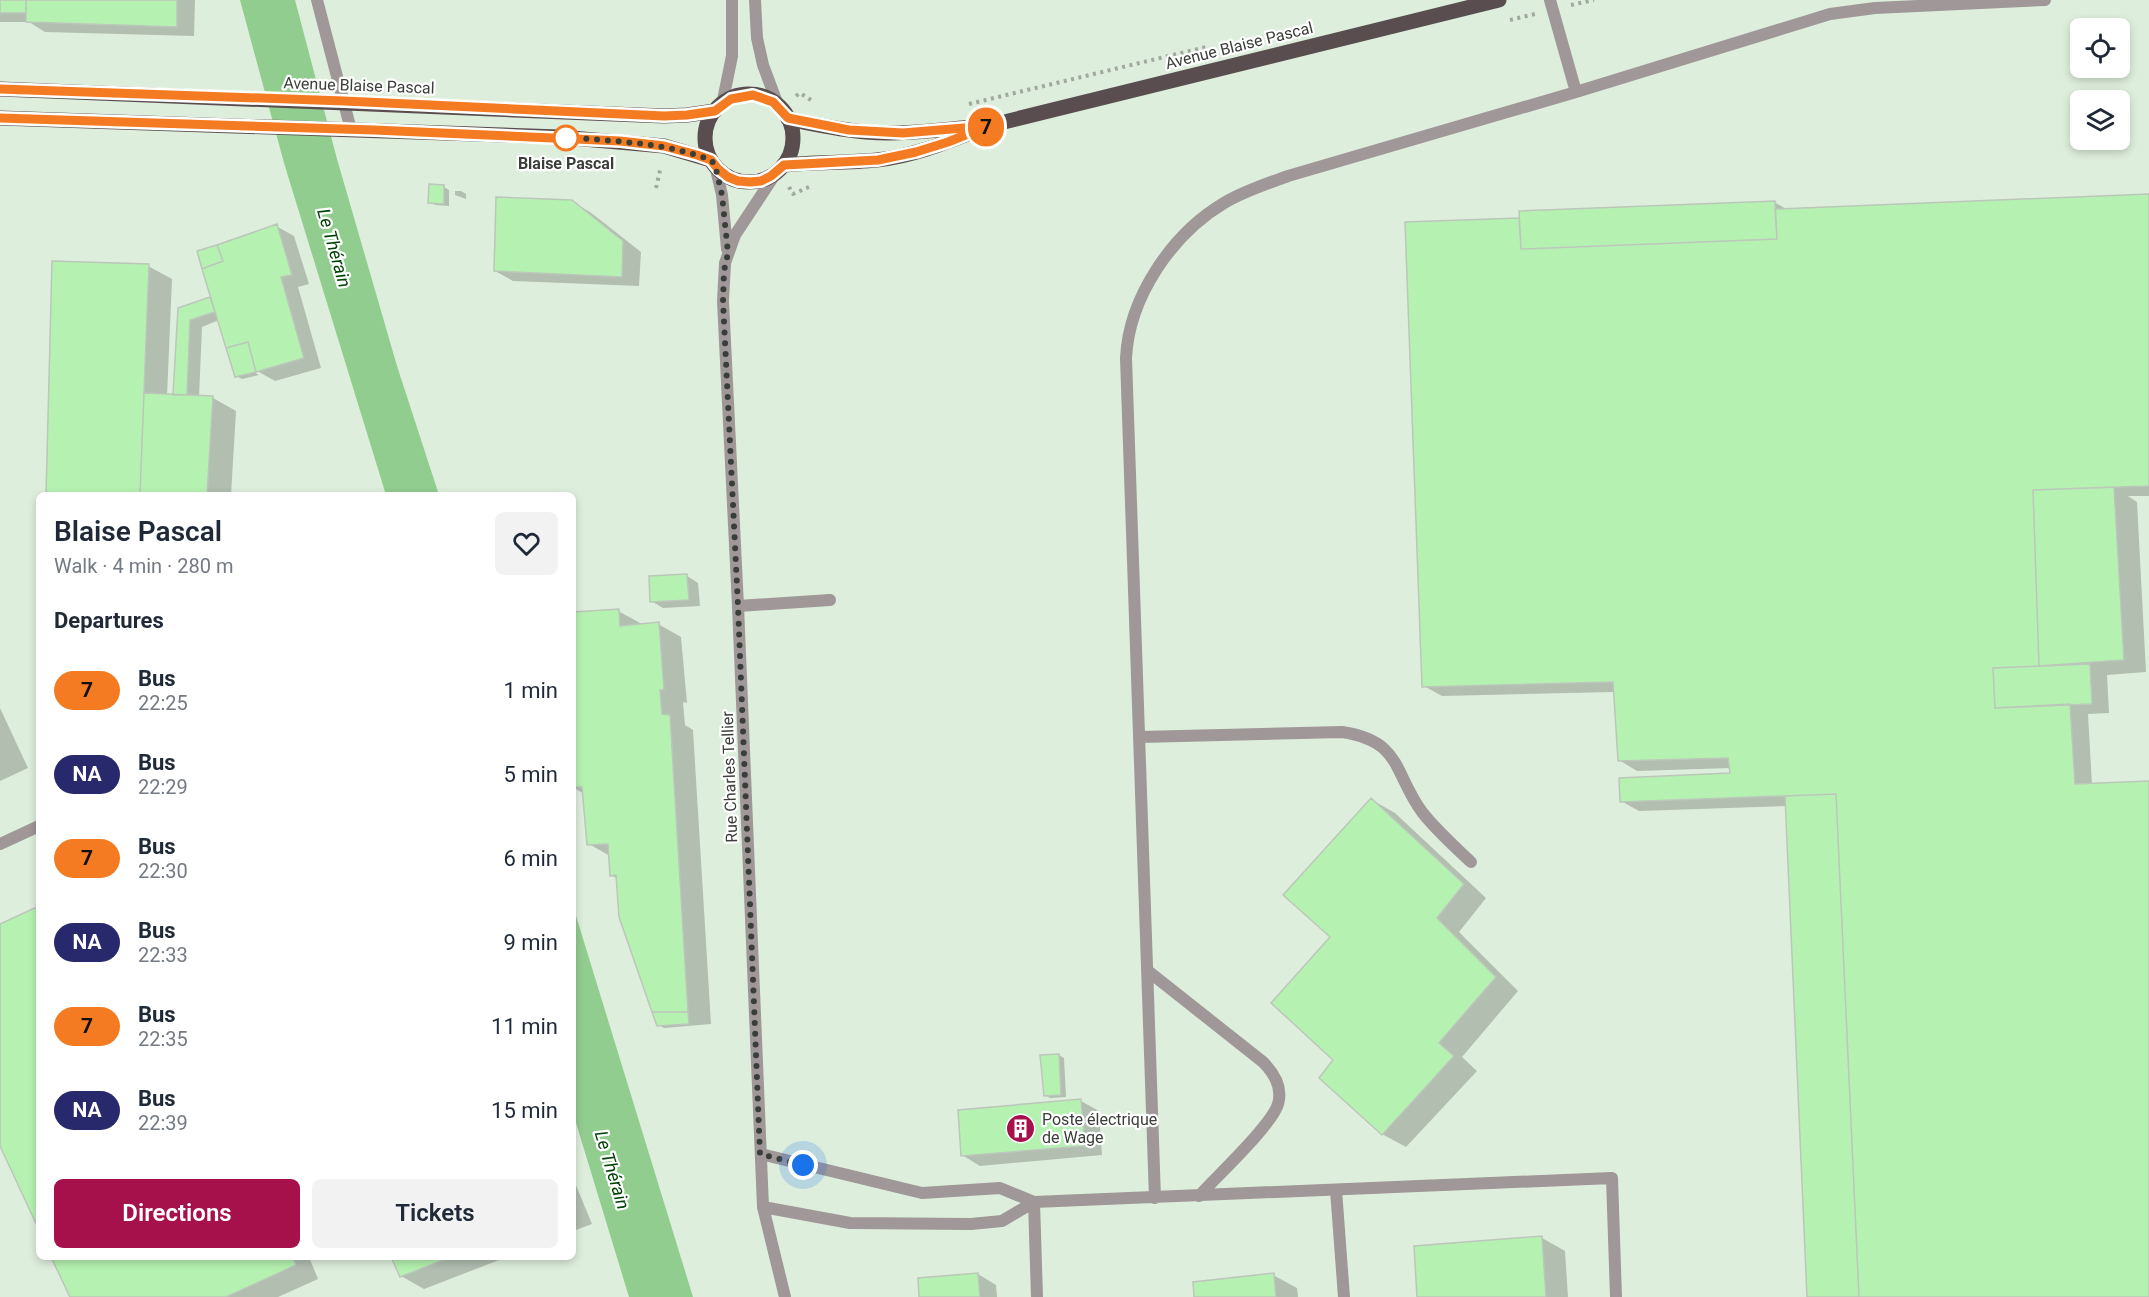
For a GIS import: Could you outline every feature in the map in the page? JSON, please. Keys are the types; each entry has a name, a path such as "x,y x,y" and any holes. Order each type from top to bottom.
{"main road":[{"name":"Avenue Blaise Pascal","path":"0,118 620,141 664,146 713,163 728,177 744,182 761,181 780,169 888,158 932,147 988,126 1499,0"},
{"name":"Avenue Blaise Pascal","path":"0,89 664,116 687,115 719,108 736,97 753,95 769,99 778,105"},
{"path":"778,105 788,118 792,129 793,145 780,169"},
{"path":"713,163 706,138 707,127 719,108"},
{"name":"Avenue Blaise Pascal","path":"788,118 843,130 886,133 988,126"}],"street":[{"path":"317,0 345,130"},
{"path":"719,108 732,56 732,0"},
{"path":"755,0 757,38 766,75 778,105"},
{"path":"1550,0 1576,92"},
{"path":"1155,1198 1126,348 1131,322 1161,264 1186,233 1203,218 1223,204 1263,185 1830,14 1875,8 2045,0"},
{"name":"Rue Charles Tellier","path":"713,163 722,195 728,253"},
{"name":"Rue Charles Tellier","path":"780,169 735,236 724,271 723,301 763,1207 785,1297"},
{"path":"738,606 830,600"},
{"path":"1140,737 1342,732 1367,738 1377,742 1389,753 1398,765 1420,810 1471,862"},
{"path":"0,843 36,827"},
{"path":"1148,971 1263,1062 1275,1077 1278,1085 1278,1104 1270,1120 1198,1196"},
{"path":"760,1154 922,1193 999,1188 1034,1202 1612,1178 1616,1297"},
{"path":"1336,1190 1344,1297"},
{"path":"763,1207 850,1223 971,1224 1002,1221 1034,1202"},
{"path":"1034,1202 1037,1297"}],"path":[{"path":"1560,8 1594,0"},
{"path":"1505,21 1538,13"},
{"path":"957,106 1209,46"},
{"path":"800,93 814,102"}],"shaded area":[{"path":"0,0 2149,0 2149,1297 0,1297"}],"water":[{"name":"Le Thérain","path":"240,0 295,0 337,159 397,366 438,492 385,492 284,163"},
{"name":"Le Thérain","path":"576,916 693,1297 629,1297 576,1123"}],"building":[{"path":"0,0 26,0 26,13 0,13"},
{"path":"26,0 177,0 177,27 26,22"},
{"path":"429,184 444,185 444,204 428,203"},
{"path":"2149,194 2149,486 2033,490 2039,666 1993,668 1995,708 2070,704 2075,784 2149,781 2149,1297 1859,1297 1836,794 1620,802 1619,778 1730,773 1728,758 1618,761 1613,682 1422,687 1405,222 1519,218 1521,249 1777,239 1775,209"},
{"path":"496,197 572,200 623,241 622,277 494,271"},
{"path":"1775,201 1777,239 1521,249 1519,211"},
{"path":"277,224 292,275 281,277 304,358 256,372 248,342 226,348 202,269 223,261 217,245"},
{"path":"217,245 223,261 202,269 197,251"},
{"path":"52,261 149,264 140,492 46,492"},
{"path":"210,297 215,312 190,320 187,395 173,395 178,308"},
{"path":"248,342 256,372 235,377 226,348"},
{"path":"144,393 213,396 207,492 140,492"},
{"path":"2114,487 2124,660 2039,666 2033,490"},
{"path":"687,574 689,600 650,602 649,576"},
{"path":"619,609 620,626 659,622 664,690 660,690 662,714 670,715 688,1012 652,1012 619,917 616,875 610,876 608,844 587,845 582,787 576,787 576,612"},
{"path":"2090,664 2092,704 1995,708 1993,668"},
{"path":"1836,794 1859,1297 1807,1297 1785,796"},
{"path":"1371,798 1464,884 1437,918 1496,977 1439,1043 1454,1056 1382,1135 1319,1078 1333,1060 1271,1003 1330,937 1283,895"},
{"path":"36,907 36,1224 0,1146 0,924"},
{"path":"652,1012 688,1012 689,1024 657,1026"},
{"path":"1059,1054 1061,1095 1044,1096 1040,1055"},
{"name":"Poste électrique de Wage","path":"1081,1099 1085,1146 961,1156 958,1110"},
{"path":"1542,1236 1546,1297 1417,1297 1414,1246"},
{"path":"52,1260 294,1260 296,1265 226,1297 70,1297"},
{"path":"392,1260 443,1260 400,1277"},
{"path":"978,1273 980,1297 919,1297 918,1278"},
{"path":"1274,1273 1276,1297 1194,1297 1193,1282"}],"bus line":[{"name":"7","path":"0,89 344,101 664,116 715,111 731,99 753,95 764,97 778,105 788,118 836,129 903,133 988,126 916,152 878,160 784,165 771,176 761,181 750,182 728,177 711,160 697,155 664,146 620,141 374,130 0,118"}],"place":[{"name":"Blaise Pascal","path":"566,138"},
{"name":"Poste électrique de Wage","path":"1021,1128"}],"route":[{"path":"566,138 560,137 639,143 677,149 711,160 718,174 728,253 724,271 723,301 760,1154 803,1165"}]}
